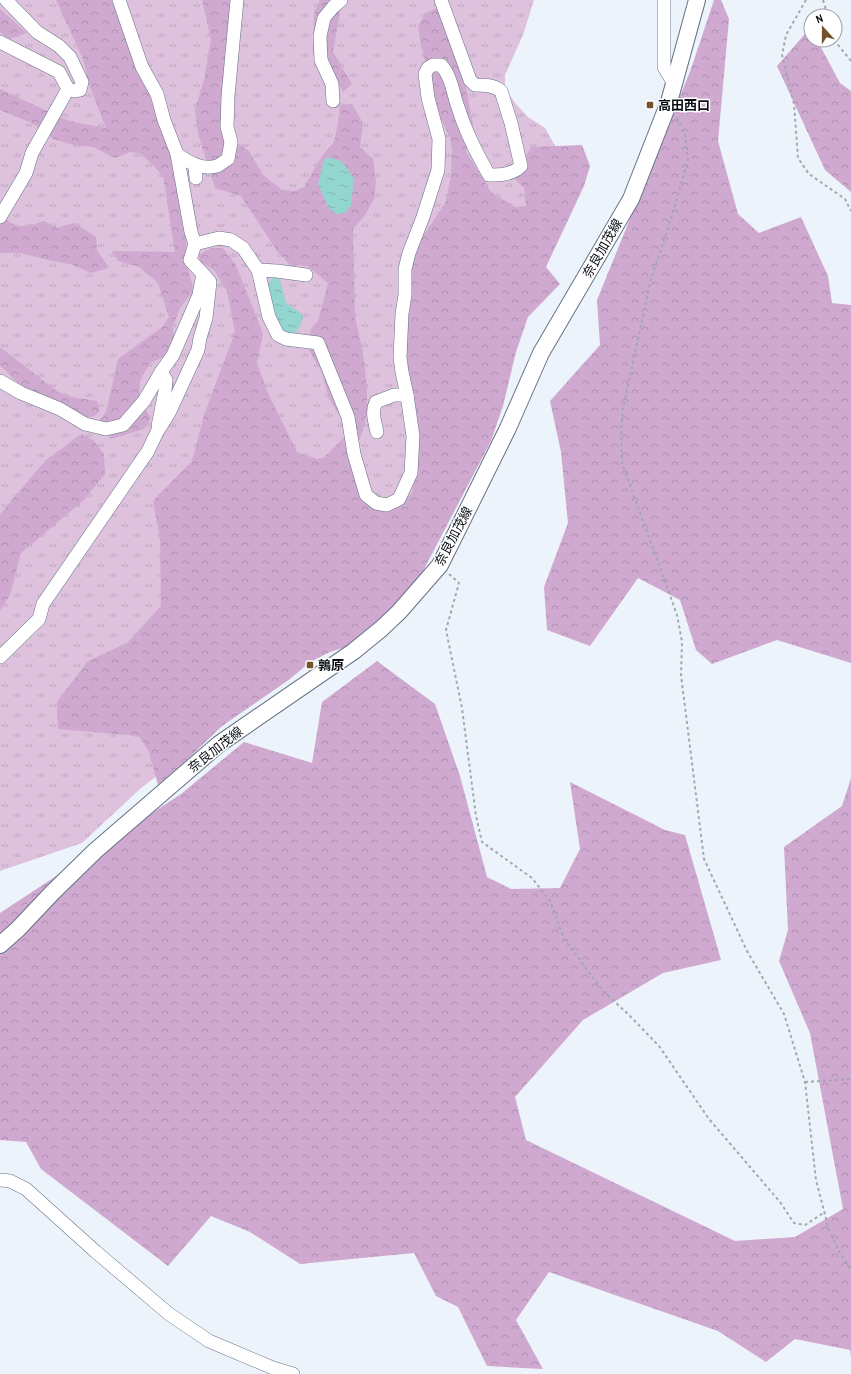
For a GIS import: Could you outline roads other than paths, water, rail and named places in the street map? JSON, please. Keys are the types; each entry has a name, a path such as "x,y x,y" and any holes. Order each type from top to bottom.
{"main road":[{"name":"奈良加茂線","path":"0,945 95,851 219,744 354,651 381,629 403,607 440,564 508,428 541,353 631,199 669,102 697,0"}],"street":[{"path":"0,42 59,72 68,89 74,91 80,90 82,82 70,57 59,46 37,32 6,0"},
{"path":"0,657 39,619 43,604 148,451 157,432 170,413 187,377 198,350 206,318 210,282 190,260 195,244 191,232 177,154 164,120 157,94 142,67 119,0"},
{"path":"177,154 196,172 217,166 228,159 231,142 227,127 228,96 237,0"},
{"path":"333,101 332,84 321,60 320,36 324,18 341,0"},
{"path":"195,244 219,238 232,240 243,248 258,270 269,317 278,336 286,339 318,343 348,417 354,454 366,495 376,503 387,505 399,499 411,473 413,436 400,357 402,314 405,295 405,269 409,253 423,217 438,170 439,139 428,98 425,74 428,68 441,65 446,70 453,87 458,110 474,149 489,175 505,174 516,170 521,166 511,123 501,92 497,88 475,85 470,80 441,0"},
{"path":"664,0 664,67 674,84"},
{"path":"0,217 26,173 32,153 68,89"},
{"path":"258,270 306,275"},
{"path":"0,381 21,393 60,409 85,424 106,429 123,425 144,401 173,355 199,295 203,274"},
{"path":"177,347 200,338"},
{"path":"157,432 166,380 161,372"},
{"path":"377,432 373,408 376,402 394,395 407,395"},
{"path":"0,1180 10,1181 26,1189 96,1252 169,1314 209,1341 273,1368 293,1374"}],"water":[{"path":"326,158 337,159 340,161 354,179 351,205 345,213 337,214 329,209 318,184 323,163"},
{"path":"273,278 280,280 286,303 302,314 303,318 298,329 294,333 282,334 276,325 267,287"}],"place":[{"name":"高田西口","path":"650,105"},
{"name":"鶉原","path":"310,665"}]}
